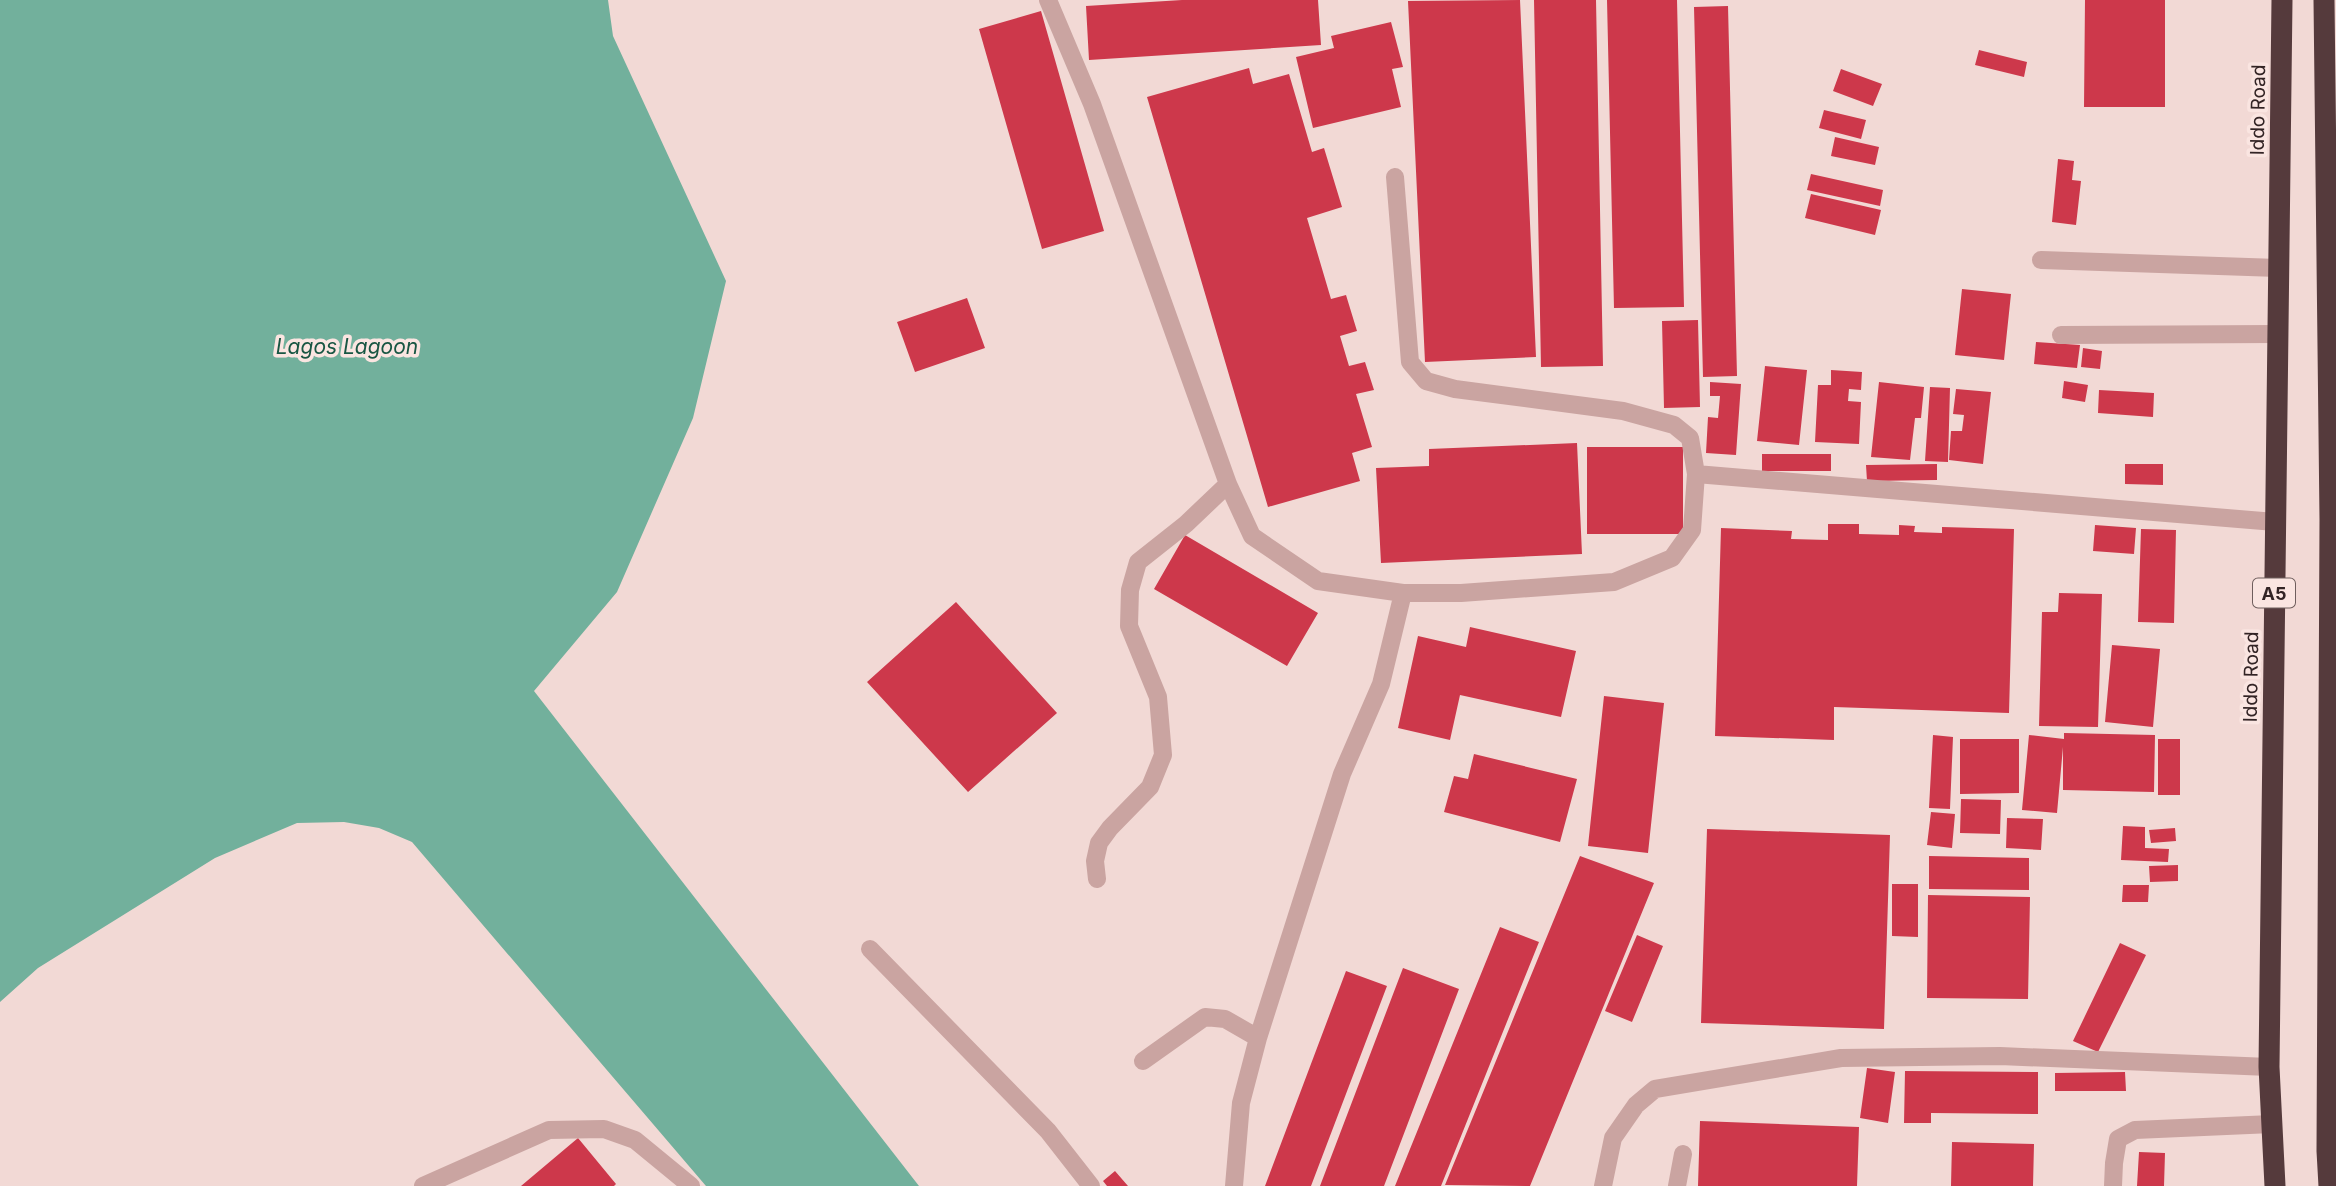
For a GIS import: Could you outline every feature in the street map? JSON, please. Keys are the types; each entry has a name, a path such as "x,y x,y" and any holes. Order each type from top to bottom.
{"highway":[{"name":"Iddo Road","path":"2275,1186 2269,1067 2282,0"},
{"path":"2324,0 2330,159 2332,903 2329,1186"}],"street":[{"path":"1048,0 1092,104 1228,484 1252,536 1318,581 1403,593 1461,593 1614,582 1672,558 1692,530 1696,474 1690,438 1674,425 1623,411 1455,389 1426,381 1410,362 1395,177"},
{"path":"2041,260 2278,268"},
{"path":"2061,335 2277,334"},
{"path":"1696,474 2275,523"},
{"path":"1097,879 1095,862 1099,843 1150,787 1163,755 1158,697 1129,625 1130,590 1138,562 1186,524 1228,484"},
{"path":"1234,1186 1241,1103 1258,1038 1342,774 1381,684 1403,593"},
{"path":"870,949 1048,1131 1091,1186"},
{"path":"1143,1061 1205,1017 1225,1019 1258,1038"},
{"path":"1603,1186 1613,1138 1636,1105 1656,1089 1841,1058 2000,1056 2269,1067"},
{"path":"2113,1186 2118,1139 2135,1130 2272,1124"},
{"path":"423,1186 550,1130 604,1129 635,1140 691,1186"},
{"path":"1677,1186 1683,1154"}],"water":[{"name":"Lagos Lagoon","path":"0,0 608,0 613,36 726,281 693,418 617,592 534,691 919,1186 706,1186 412,842 379,828 344,822 297,823 215,858 38,968 0,1002"}],"building":[{"path":"1182,0 1318,0 1321,45 1089,60 1086,6"},
{"path":"1520,0 1536,357 1425,362 1408,1"},
{"path":"1534,0 1596,0 1603,366 1541,367"},
{"path":"1607,0 1677,0 1684,307 1614,308"},
{"path":"2085,0 2165,0 2165,107 2084,107"},
{"path":"1728,6 1737,376 1703,377 1694,7"},
{"path":"1041,11 1104,231 1042,249 979,29"},
{"path":"1391,22 1403,67 1392,69 1401,107 1313,128 1296,57 1334,48 1331,36"},
{"path":"1979,50 2027,62 2024,77 1975,65"},
{"path":"1249,68 1253,84 1289,74 1312,152 1324,148 1342,207 1307,218 1331,299 1346,295 1357,331 1340,336 1349,366 1365,362 1374,390 1356,394 1372,447 1352,453 1360,481 1268,507 1147,97"},
{"path":"1841,69 1882,84 1873,106 1833,91"},
{"path":"1824,110 1866,120 1861,139 1819,128"},
{"path":"1835,137 1879,147 1875,165 1831,156"},
{"path":"2058,159 2074,161 2072,180 2081,181 2076,225 2052,222"},
{"path":"1811,174 1883,190 1880,206 1807,190"},
{"path":"1811,194 1881,210 1875,235 1805,218"},
{"path":"1962,289 2011,294 2004,360 1955,355"},
{"path":"967,298 985,348 915,372 897,322"},
{"path":"1698,320 1700,407 1664,408 1662,321"},
{"path":"2036,342 2080,345 2077,368 2034,364"},
{"path":"2083,348 2102,351 2100,369 2081,367"},
{"path":"1765,366 1807,370 1799,445 1757,441"},
{"path":"1831,370 1862,372 1861,390 1849,389 1848,401 1861,402 1859,444 1815,442 1818,385 1831,385"},
{"path":"2064,381 2088,385 2085,402 2062,398"},
{"path":"1710,382 1741,384 1736,455 1706,453 1708,417 1718,418 1720,396 1710,396"},
{"path":"1879,382 1924,387 1921,418 1915,418 1910,460 1871,457"},
{"path":"1930,387 1950,388 1948,462 1925,461"},
{"path":"1956,389 1991,392 1983,464 1949,460 1951,431 1962,431 1964,415 1953,414"},
{"path":"2099,390 2154,393 2153,417 2098,413"},
{"path":"1577,443 1582,554 1381,563 1376,468 1429,466 1429,449"},
{"path":"1587,447 1683,447 1683,534 1587,534"},
{"path":"1762,454 1831,454 1831,471 1762,471"},
{"path":"1937,464 1937,480 1867,481 1866,465"},
{"path":"2125,464 2163,464 2163,485 2125,484"},
{"path":"1828,524 1859,524 1859,534 1899,535 1899,525 1915,526 1914,532 1942,533 1942,527 2014,529 2009,713 1834,707 1834,740 1715,736 1721,528 1792,531 1791,539 1828,540"},
{"path":"2095,525 2136,528 2134,554 2093,551"},
{"path":"2141,529 2176,530 2174,623 2138,622"},
{"path":"1185,535 1318,613 1287,666 1154,589"},
{"path":"2059,593 2102,594 2098,727 2039,726 2042,612 2058,612"},
{"path":"956,602 1057,713 968,792 867,682"},
{"path":"1470,627 1576,651 1561,717 1460,695 1450,740 1398,728 1418,636 1466,647"},
{"path":"2112,645 2160,649 2153,727 2105,722"},
{"path":"1604,696 1664,703 1648,853 1588,846"},
{"path":"2064,733 2155,735 2154,792 2063,790 2063,747 2057,813 2022,810 2029,735 2064,739"},
{"path":"1933,735 1953,737 1950,809 1929,808"},
{"path":"1960,739 2019,739 2019,793 1960,794"},
{"path":"2158,739 2180,739 2180,795 2158,795"},
{"path":"1474,754 1577,779 1560,842 1444,812 1454,776 1468,779"},
{"path":"1961,799 2001,800 2000,834 1960,833"},
{"path":"1931,812 1955,814 1952,848 1927,845"},
{"path":"2007,818 2043,819 2041,850 2006,848"},
{"path":"2123,826 2145,827 2145,848 2169,849 2168,862 2121,860"},
{"path":"2175,828 2176,841 2151,843 2149,830"},
{"path":"1707,829 1890,835 1884,1029 1701,1023"},
{"path":"1580,856 1654,883 1530,1186 1445,1185"},
{"path":"1929,856 2029,858 2029,890 1929,889"},
{"path":"2178,865 2178,881 2150,882 2149,866"},
{"path":"1892,884 1918,884 1918,937 1892,936"},
{"path":"2123,885 2149,885 2148,902 2122,902"},
{"path":"1928,895 2030,897 2028,999 1927,998"},
{"path":"1500,927 1539,942 1441,1186 1395,1186"},
{"path":"1637,935 1663,946 1632,1022 1605,1011"},
{"path":"2120,943 2146,955 2098,1052 2073,1041"},
{"path":"1403,968 1459,989 1384,1186 1320,1186"},
{"path":"1346,971 1387,986 1311,1186 1265,1186"},
{"path":"1867,1068 1895,1072 1888,1123 1860,1118"},
{"path":"1905,1071 2038,1072 2038,1114 1931,1113 1931,1123 1904,1123"},
{"path":"2125,1072 2126,1091 2055,1091 2055,1073"},
{"path":"1700,1121 1859,1127 1857,1186 1698,1186"},
{"path":"578,1138 616,1184 614,1186 521,1186"},
{"path":"1952,1142 2034,1144 2033,1186 1951,1186"},
{"path":"2139,1152 2165,1153 2164,1186 2137,1186"},
{"path":"1115,1171 1128,1186 1107,1186 1103,1181"}]}
